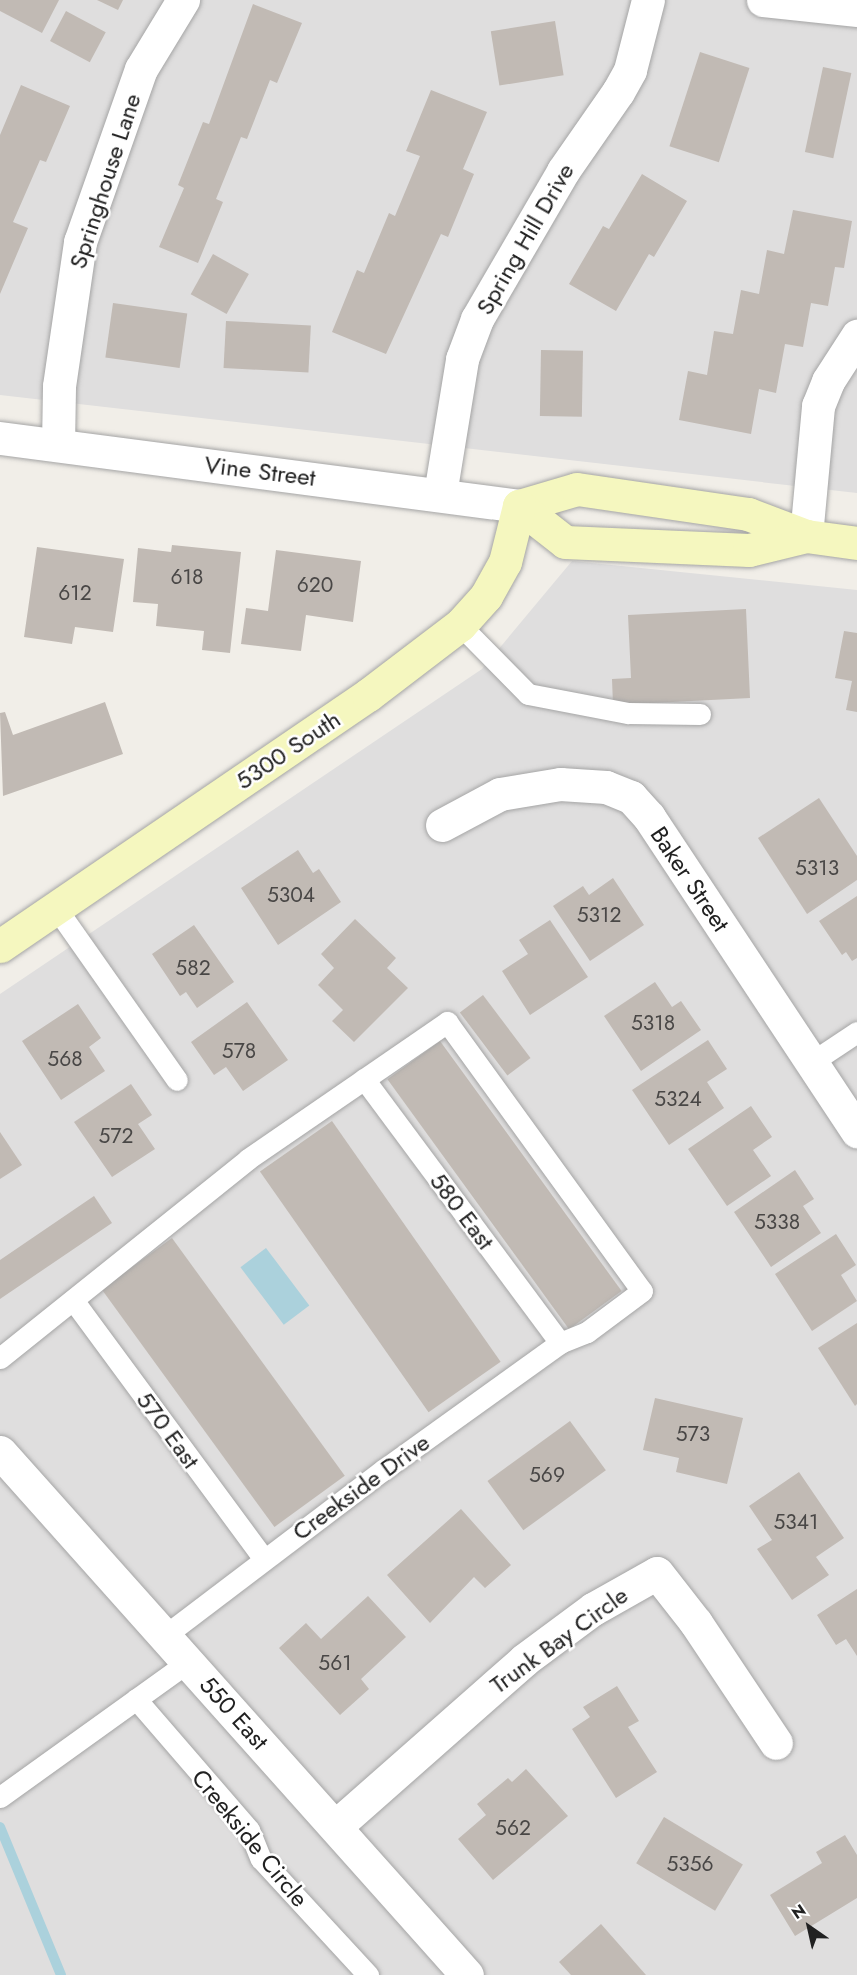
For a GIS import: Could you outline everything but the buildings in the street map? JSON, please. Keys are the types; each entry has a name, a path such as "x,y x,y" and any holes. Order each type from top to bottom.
{"main road":[{"name":"Vine Street","path":"519,506 577,489 748,514 806,536 857,543"},
{"name":"Vine Street","path":"519,506 565,542 749,550 806,536"},
{"name":"5300 South","path":"0,946 358,702 460,625 486,596 505,561 519,506"}],"street":[{"name":"Springhouse Lane","path":"58,445 58,386 80,242 141,69 183,0"},
{"name":"Spring Hill Drive","path":"440,494 462,358 477,320 563,171 618,92 630,70 648,0"},
{"path":"763,0 857,10"},
{"path":"806,536 818,406 828,381 857,336"},
{"name":"Vine Street","path":"0,438 519,506"},
{"name":"Baker Street","path":"442,825 500,794 560,784 606,787 631,797 650,818 857,1131"},
{"name":"550 East","path":"4,1466 165,1635 467,1975"},
{"name":"Trunk Bay Circle","path":"336,1826 524,1660 593,1609 657,1573 696,1623 776,1743"}],"lane":[{"path":"460,625 528,694 628,713 700,714"},
{"path":"56,908 177,1080"},
{"name":"Creekside Drive","path":"165,1635 264,1559 560,1343 587,1332 642,1291 447,1022 364,1079"},
{"path":"812,1062 857,1032"},
{"path":"0,1358 248,1159 364,1079"},
{"name":"580 East","path":"364,1079 560,1343"},
{"name":"570 East","path":"73,1300 264,1559"},
{"path":"6,1792 188,1662"},
{"name":"Creekside Circle","path":"136,1699 249,1830 261,1859 368,1975"}],"shaded area":[{"path":"0,0 857,0 857,493 0,395"},
{"path":"572,561 857,590 857,1975 0,1975 0,994 482,669"}],"water":[{"path":"266,1248 309,1306 284,1325 240,1267"}],"waterway":[{"path":"0,1827 61,1975"}]}
